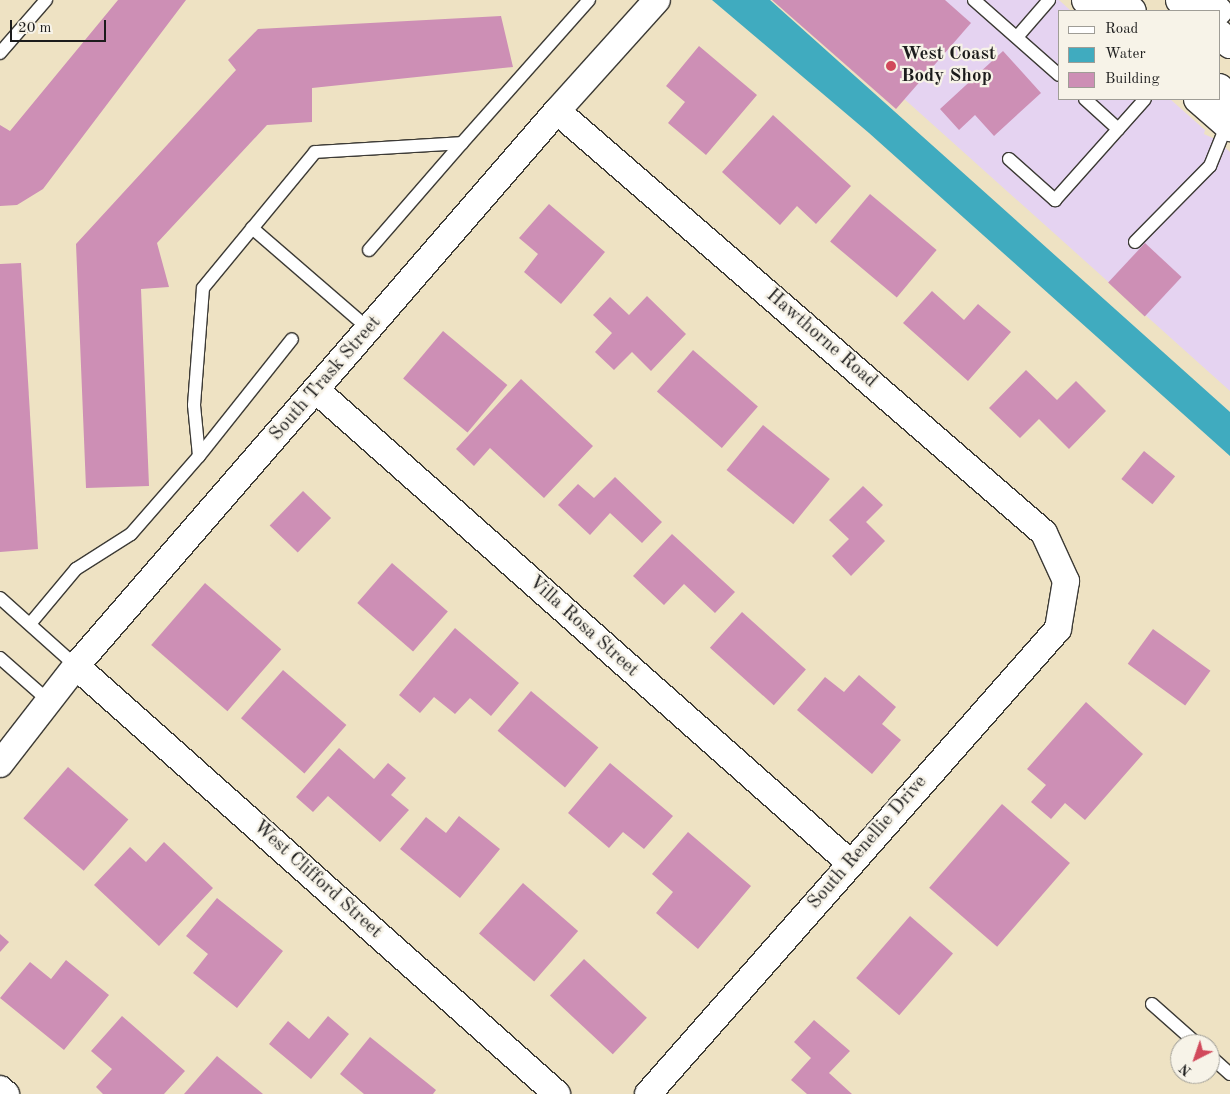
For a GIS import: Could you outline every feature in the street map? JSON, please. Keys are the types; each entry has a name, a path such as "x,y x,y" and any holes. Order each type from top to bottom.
{"main road":[{"path":"1086,0 1098,10"},
{"path":"1120,0 1131,10"},
{"path":"1171,0 1183,10"},
{"path":"1180,0 1192,10"},
{"path":"1205,0 1216,10"},
{"path":"1220,14 1230,22"},
{"path":"1220,35 1230,44"},
{"path":"1220,89 1230,98"},
{"path":"1199,100 1229,126"}],"street":[{"name":"South Trask Street","path":"0,764 76,666 557,111 657,0"},
{"name":"Hawthorne Road","path":"557,111 1044,533 1066,581"},
{"name":"Villa Rosa Street","path":"316,390 850,863"},
{"name":"South Renellie Drive","path":"648,1094 1058,628 1066,581"},
{"name":"West Clifford Street","path":"76,666 557,1094"},
{"path":"0,1088 6,1094"}],"lane":[{"path":"0,54 46,0"},
{"path":"369,250 588,0"},
{"path":"974,0 1058,74"},
{"path":"1017,37 1049,0"},
{"path":"1086,100 1118,129"},
{"path":"1009,159 1055,200 1144,100"},
{"path":"1135,242 1210,166 1229,126"},
{"path":"199,456 194,406 203,288 314,152 462,143"},
{"path":"252,228 369,329"},
{"path":"30,624 76,569 131,534 199,456 292,339"},
{"path":"0,598 76,666"},
{"path":"0,658 49,701"},
{"path":"1152,1004 1186,1034"},
{"path":"1220,1065 1230,1074"}],"shaded area":[{"path":"794,0 1059,0 1070,10 1058,10 1058,100 1171,100 1205,130 1204,134 1217,140 1230,152 1230,391"}],"water":[{"path":"712,0 770,0 1230,412 1230,456 869,133"}],"building":[{"path":"118,0 186,0 43,189 17,205 0,206 0,125 10,131"},
{"name":"West Coast Body Shop","path":"772,0 945,0 971,23 896,109"},
{"path":"501,16 513,67 312,88 312,122 267,125 157,243 169,287 141,289 149,486 86,488 76,244 236,70 228,60 258,29"},
{"path":"699,46 757,95 706,155 668,123 685,102 666,86"},
{"path":"1003,51 1041,93 994,136 975,115 959,130 940,109"},
{"path":"773,115 851,186 816,224 797,206 780,225 722,172"},
{"path":"870,194 937,250 897,297 830,241"},
{"path":"549,204 605,252 561,304 524,272 538,254 519,238"},
{"path":"1145,243 1182,277 1145,317 1108,282"},
{"path":"21,263 38,549 0,552 0,264"},
{"path":"932,291 964,320 978,304 1011,332 968,381 903,323"},
{"path":"647,296 686,334 651,371 632,352 614,370 595,352 612,333 593,315 610,297 629,315"},
{"path":"443,331 507,385 467,432 403,378"},
{"path":"693,350 758,406 722,448 657,392"},
{"path":"1026,370 1057,400 1076,381 1106,411 1069,449 1039,419 1020,438 989,408"},
{"path":"521,379 593,446 544,498 490,448 474,466 456,449"},
{"path":"763,425 830,479 793,524 726,470"},
{"path":"1144,451 1175,476 1152,504 1121,479"},
{"path":"615,477 662,522 642,543 610,513 590,535 558,505 578,484 594,498"},
{"path":"863,486 883,505 866,522 885,541 851,576 832,556 849,539 829,520"},
{"path":"303,491 331,518 298,553 270,526"},
{"path":"672,534 735,592 715,613 684,584 664,605 633,576"},
{"path":"392,563 448,612 413,652 357,603"},
{"path":"205,583 281,649 227,711 151,645"},
{"path":"742,612 806,670 774,705 710,648"},
{"path":"455,628 519,683 491,716 470,698 455,714 434,697 420,713 399,695"},
{"path":"1153,629 1210,671 1185,706 1128,664"},
{"path":"283,670 346,725 304,773 241,718"},
{"path":"859,675 896,707 882,724 901,740 872,774 797,710 825,677 844,692"},
{"path":"531,691 598,748 565,787 498,731"},
{"path":"1086,702 1143,754 1085,820 1065,803 1051,819 1031,802 1046,785 1027,769"},
{"path":"339,748 374,779 388,763 406,778 391,795 409,810 380,842 328,796 313,812 296,797"},
{"path":"610,763 673,816 644,849 623,832 609,848 568,813"},
{"path":"68,767 128,819 84,871 23,818"},
{"path":"1002,804 1070,863 997,947 929,888"},
{"path":"459,816 500,849 460,898 400,849 426,817 446,833"},
{"path":"688,832 751,886 698,949 656,913 673,892 652,874"},
{"path":"164,842 213,888 159,946 94,885 130,847 146,862"},
{"path":"523,883 578,931 534,981 479,934"},
{"path":"217,898 283,951 237,1008 193,973 208,954 186,936"},
{"path":"910,916 953,953 899,1015 856,978"},
{"path":"0,934 9,942 0,952"},
{"path":"584,959 647,1018 613,1054 550,996"},
{"path":"66,960 109,995 64,1050 0,998 30,962 51,979"},
{"path":"122,1016 185,1071 164,1094 103,1094 96,1087 112,1069 91,1051"},
{"path":"328,1016 349,1034 311,1079 269,1044 288,1021 309,1039"},
{"path":"814,1020 850,1051 829,1073 852,1094 807,1094 791,1080 811,1058 794,1042"},
{"path":"370,1037 436,1090 433,1094 364,1094 340,1074"},
{"path":"217,1056 263,1094 184,1094"}],"place":[{"name":"West Coast Body Shop","path":"891,66"}]}
